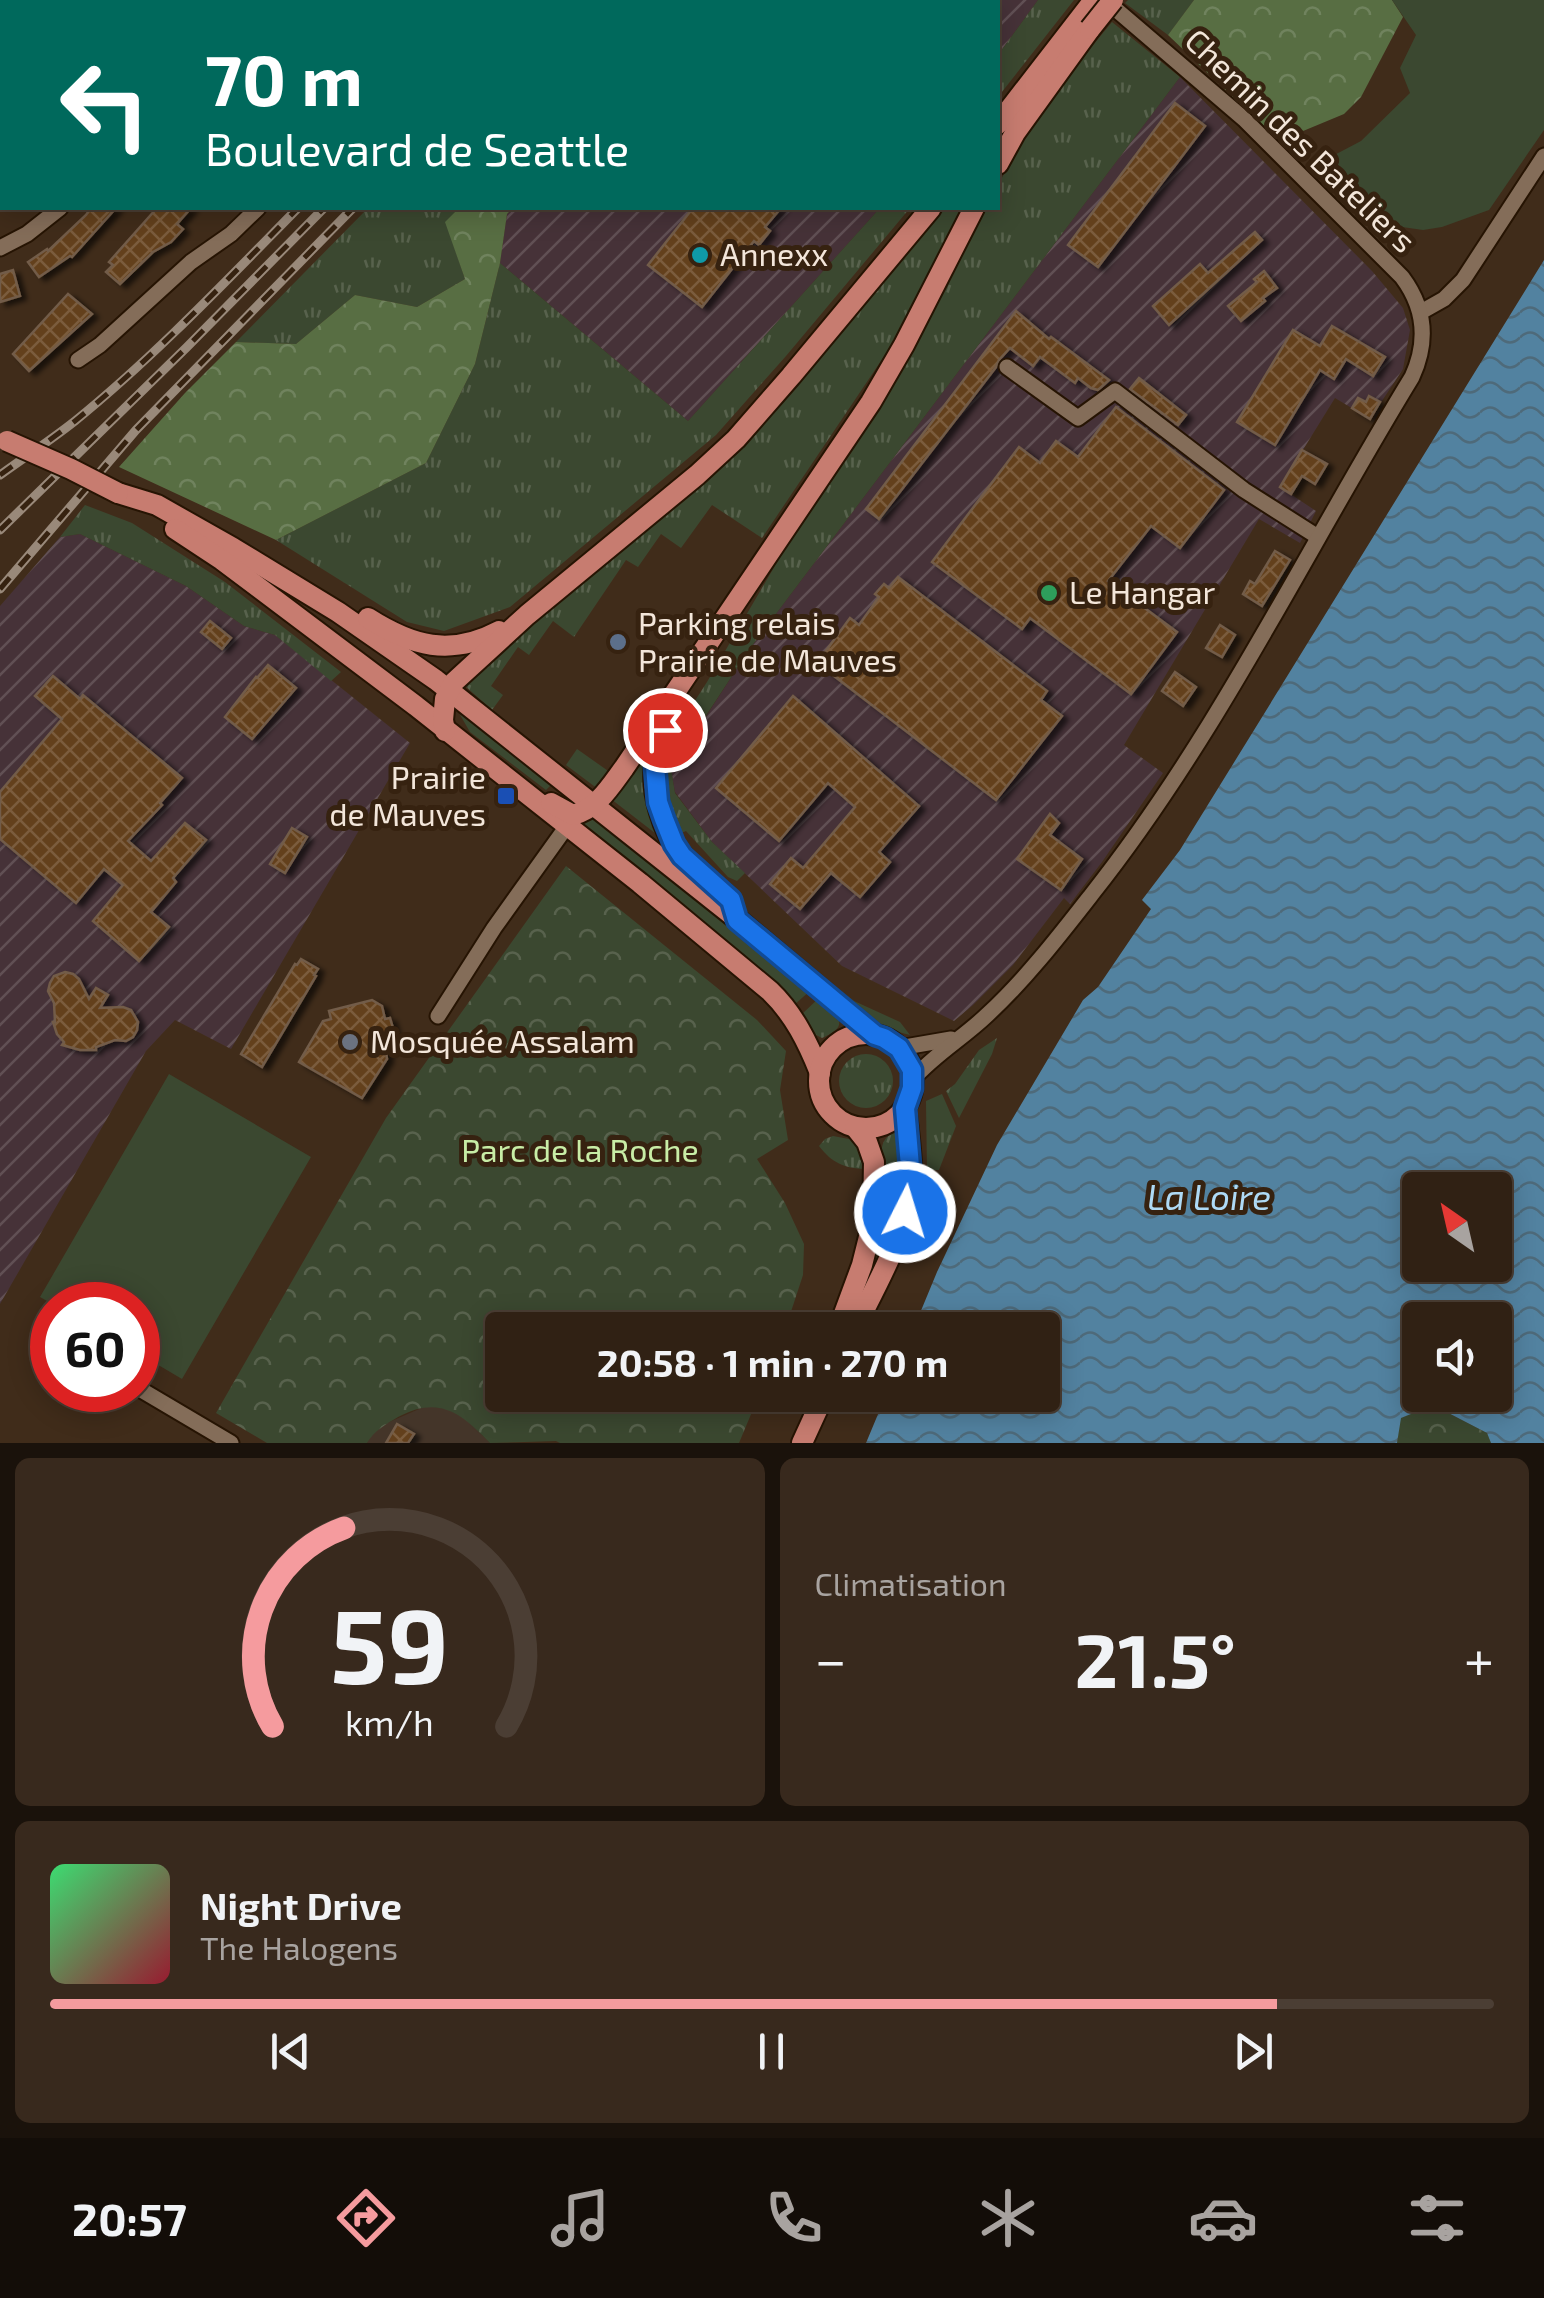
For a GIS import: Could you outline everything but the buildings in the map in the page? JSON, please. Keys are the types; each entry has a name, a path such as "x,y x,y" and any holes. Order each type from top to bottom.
{"main road":[{"path":"1000,160 1084,24 1094,0"},
{"path":"1000,122 1084,24 1113,0"},
{"path":"446,731 444,706 448,690 479,656 736,438 929,210"},
{"path":"466,745 493,757 560,809 573,814 593,806 624,768 871,402 973,210"},
{"path":"4,440 118,493 209,551 466,745 776,997 801,1032 820,1073"},
{"path":"118,493 158,505 233,548 338,612 448,690 875,1035 899,1048 909,1062 913,1079 905,1108 887,1124 855,1127 837,1119 825,1104 820,1094 820,1073 825,1058 836,1045 850,1037 875,1035"},
{"path":"233,548 276,560 386,630 427,646 480,641 527,615"},
{"path":"364,667 382,657 400,656"},
{"path":"666,706 665,730 655,766 658,802 682,856 731,900 737,920"},
{"path":"863,1312 887,1263 905,1212 911,1178 905,1108"},
{"path":"845,1312 873,1221 874,1162 867,1142 855,1127"},
{"path":"792,1443 806,1412"},
{"path":"802,1443 816,1412"}],"street":[{"name":"Chemin des Bateliers","path":"1105,0 1276,150 1402,277 1420,312"},
{"path":"913,1079 930,1060 995,1008 1093,893 1145,823 1198,744 1416,368 1424,335 1420,312 1444,298 1463,280 1544,156"},
{"path":"0,248 27,234 57,210"},
{"path":"78,360 100,346 191,262 231,234 256,210"},
{"path":"1007,367 1078,418 1115,392 1244,490 1318,536"},
{"path":"438,1016 494,928 567,826"},
{"path":"899,1048 960,1037"},
{"path":"160,1401 231,1443"}],"shaded area":[{"path":"1000,0 1038,0 1000,52"},
{"path":"1180,77 1372,271 1403,308 1410,330 1403,369 1370,419 1335,398 1280,487 1316,511 1300,543 1259,519 1124,745 1163,773 1070,904 1064,898 1013,965 954,1021 842,966 712,842 675,792 671,770 751,647"},
{"path":"511,210 878,210 688,421 500,263 507,214"},
{"path":"80,534 186,586 244,626 275,635 410,743 231,1049 175,1020 146,1051 0,1304 0,606 60,537"},
{"path":"426,1406 448,1409 467,1420 490,1443 367,1443 387,1423"}],"green space":[{"path":"1038,0 1074,0 1000,94 1000,52"},
{"path":"1194,0 1168,35 1125,3"},
{"path":"1194,0 1392,0 1403,17 1361,97 1344,114 1279,141 1168,35"},
{"path":"1392,0 1544,0 1544,130 1489,210 1442,227 1423,230 1395,226 1366,211 1323,161 1361,141 1410,93 1400,68 1416,35"},
{"path":"1112,22 1180,77 751,647 671,769 675,793 712,842 745,873 737,881 728,877 686,831 679,834 663,789 663,765 673,735 790,540 869,420 938,303 984,210 1000,210 1000,181 1038,112"},
{"path":"366,210 457,210 446,222 465,279 417,307 355,295 296,344 236,342"},
{"path":"457,210 511,210 475,364 426,463 276,540 119,467 236,342 296,344 355,295 417,307 465,279 445,222"},
{"path":"878,210 908,210 716,435 510,607 444,631 407,622 276,540 426,463 475,364 500,263 688,421"},
{"path":"938,210 963,210 889,349 762,538 712,505 681,548 661,534 638,567 626,560 574,637 553,621 529,655 518,647 491,686 503,695 492,710 464,685 481,665 727,461 803,376"},
{"path":"85,505 132,523 225,582 341,672 331,681 275,635 244,626 186,586 80,534 60,537"},
{"path":"459,713 552,784 546,790 470,732"},
{"path":"646,745 651,747 664,840 611,799"},
{"path":"577,749 611,773 598,789 566,765"},
{"path":"593,816 811,990 794,1005 571,822"},
{"name":"Parc de la Roche","path":"566,866 757,1020 786,1051 780,1090 788,1140 757,1159 785,1203 804,1244 803,1275 791,1312 485,1312 485,1412 752,1412 739,1443 490,1443 459,1416 448,1410 426,1408 394,1420 367,1443 267,1443 216,1413 386,1118"},
{"path":"833,984 854,1001 900,1022 910,1035 868,1016 831,987"},
{"path":"819,998 836,1015 839,1024 822,1038 812,1033 801,1015"},
{"path":"997,1038 959,1118 946,1091 979,1050"},
{"path":"866,1054 885,1062 893,1081 885,1100 866,1108 847,1100 839,1081 847,1062"},
{"path":"169,1074 311,1157 182,1379 160,1366 160,1282 49,1282"},
{"path":"942,1094 956,1126 939,1170 927,1170 926,1101"},
{"path":"893,1133 899,1134 904,1170 882,1170 883,1144"},
{"path":"833,1136 854,1140 864,1152 865,1169 839,1164 824,1152 819,1146"},
{"path":"882,1182 904,1182 900,1210 857,1312 853,1312"},
{"path":"1415,1412 1446,1412 1487,1433 1491,1443 1397,1443 1400,1418"}],"water":[{"name":"La Loire","path":"1544,260 1544,1443 1491,1443 1487,1433 1446,1412 1512,1412 1512,1302 1402,1302 1402,1412 1416,1412 1401,1418 1397,1443 866,1443 879,1412 1060,1412 1060,1312 920,1312 997,1145 1083,1000 1098,987 1151,909 1142,900 1180,850"}],"railway":[{"path":"0,475 75,421 133,371 296,210"},
{"path":"0,530 322,210"},
{"path":"0,589 136,430 351,210"}],"place":[{"name":"Annexx","path":"700,255"},
{"name":"Le Hangar","path":"1049,593"},
{"name":"Parking relais Prairie de Mauves","path":"618,642"},
{"name":"Prairie de Mauves","path":"506,796"},
{"name":"Mosquée Assalam","path":"350,1042"}],"route":[{"path":"665,730 655,766 655,784 658,802 682,856 731,900 737,920 875,1035 892,1042 909,1062 913,1079 905,1108 911,1178 905,1212"}]}
